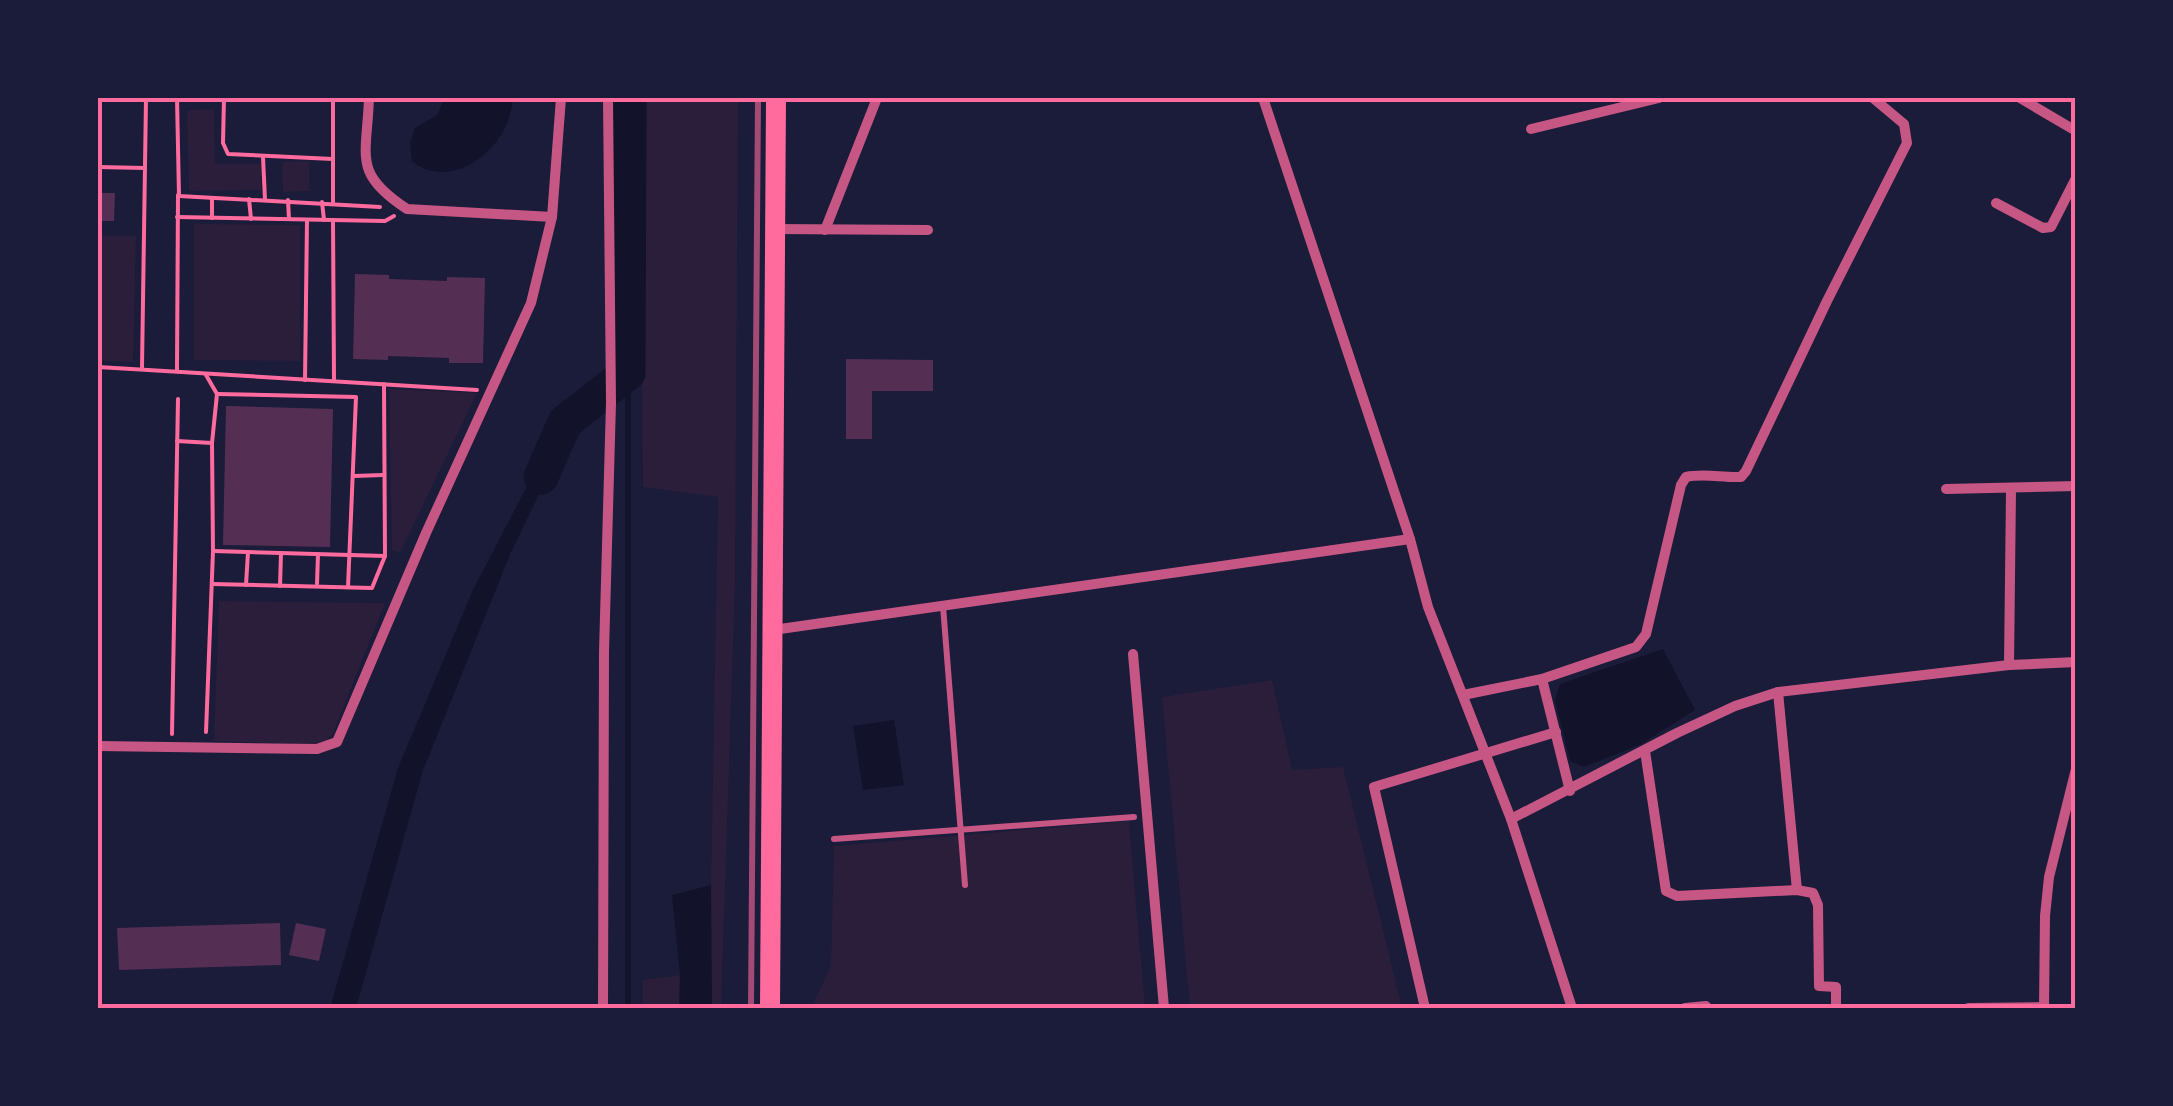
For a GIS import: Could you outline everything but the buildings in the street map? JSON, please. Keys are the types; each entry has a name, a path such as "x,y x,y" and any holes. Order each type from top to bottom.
{"highway":[{"path":"770,1008 776,98"}],"street":[{"path":"369,98 367,172 376,186 408,209 552,216"},
{"path":"98,746 317,749 338,742 426,533 531,303 552,216 561,98"},
{"path":"603,1008 604,652 611,403 608,98"},
{"path":"825,230 877,98"},
{"path":"1263,98 1410,539 1428,607 1512,819 1572,1008"},
{"path":"1531,129 1659,98"},
{"path":"1462,695 1542,679 1636,647 1646,634 1681,485 1686,477 1698,474 1741,477 1746,471 1907,143 1904,124 1887,102 1873,98"},
{"path":"2020,98 2076,131"},
{"path":"1996,203 2043,228 2051,227 2076,178"},
{"path":"774,228 928,230"},
{"path":"1946,489 2076,486"},
{"path":"2009,666 2010,490"},
{"path":"772,630 1410,539"},
{"path":"1133,654 1164,1008"},
{"path":"1512,819 1706,719 1778,692 2076,662"},
{"path":"1542,679 1570,791"},
{"path":"1778,692 1797,890"},
{"path":"1426,1008 1374,787 1556,732"},
{"path":"1646,751 1666,890 1678,896 1797,890 1813,893 1817,898 1819,986 1836,987 1836,1008"},
{"path":"1968,1008 2044,1008 2049,878 2076,769"},
{"path":"1685,1008 1706,1006"}],"lane":[{"path":"944,606 964,885"},
{"path":"834,839 1134,816"}],"path":[{"path":"142,368 146,98"},
{"path":"177,370 178,98"},
{"path":"224,98 224,148 233,156 333,159"},
{"path":"333,98 333,202"},
{"path":"263,157 265,200"},
{"path":"98,167 145,168"},
{"path":"178,190 184,199 333,202 408,209"},
{"path":"212,199 212,218"},
{"path":"250,200 251,218"},
{"path":"288,200 289,219"},
{"path":"322,202 324,220"},
{"path":"178,217 385,221 408,209"},
{"path":"306,380 308,219"},
{"path":"333,220 334,382"},
{"path":"98,366 492,391"},
{"path":"205,748 213,551 212,443 217,394 206,374"},
{"path":"212,584 372,588 385,556 384,384"},
{"path":"217,394 356,396 348,587"},
{"path":"172,748 178,399"},
{"path":"177,441 212,443"},
{"path":"354,476 383,476"},
{"path":"213,551 385,556"},
{"path":"246,585 248,552"},
{"path":"280,586 281,553"},
{"path":"317,586 318,554"}],"shaded area":[{"path":"445,98 513,100 504,130 487,152 463,168 437,172 412,161 410,143 415,128 437,115"},
{"path":"640,98 738,98 735,582 721,1008 643,1008 643,980 680,975 672,895 711,885 718,497 643,487"},
{"path":"214,109 215,164 261,164 261,190 189,191 187,110"},
{"path":"309,161 309,191 283,192 282,162"},
{"path":"194,224 300,225 300,361 194,360"},
{"path":"98,236 136,236 133,362 98,361"},
{"path":"389,389 477,393 400,553 392,550"},
{"path":"593,406 592,421 557,457 511,552 423,770 356,1008 330,1008 398,768 473,590 550,442"},
{"path":"219,601 385,603 333,733 322,745 214,741"},
{"path":"1663,649 1695,710 1641,744 1584,767 1570,761 1555,700 1560,684"},
{"path":"1272,680 1292,770 1343,767 1402,1008 1190,1008 1162,697"},
{"path":"894,720 904,785 863,790 853,726"},
{"path":"1129,821 1145,1008 815,1008 831,965 834,846"},
{"path":"711,885 712,1008 679,1008 680,975 672,895"}],"waterway":[{"path":"541,477 565,422 628,373 629,98"},
{"path":"628,373 628,1008"}],"railway":[{"path":"751,1008 758,98"}]}
